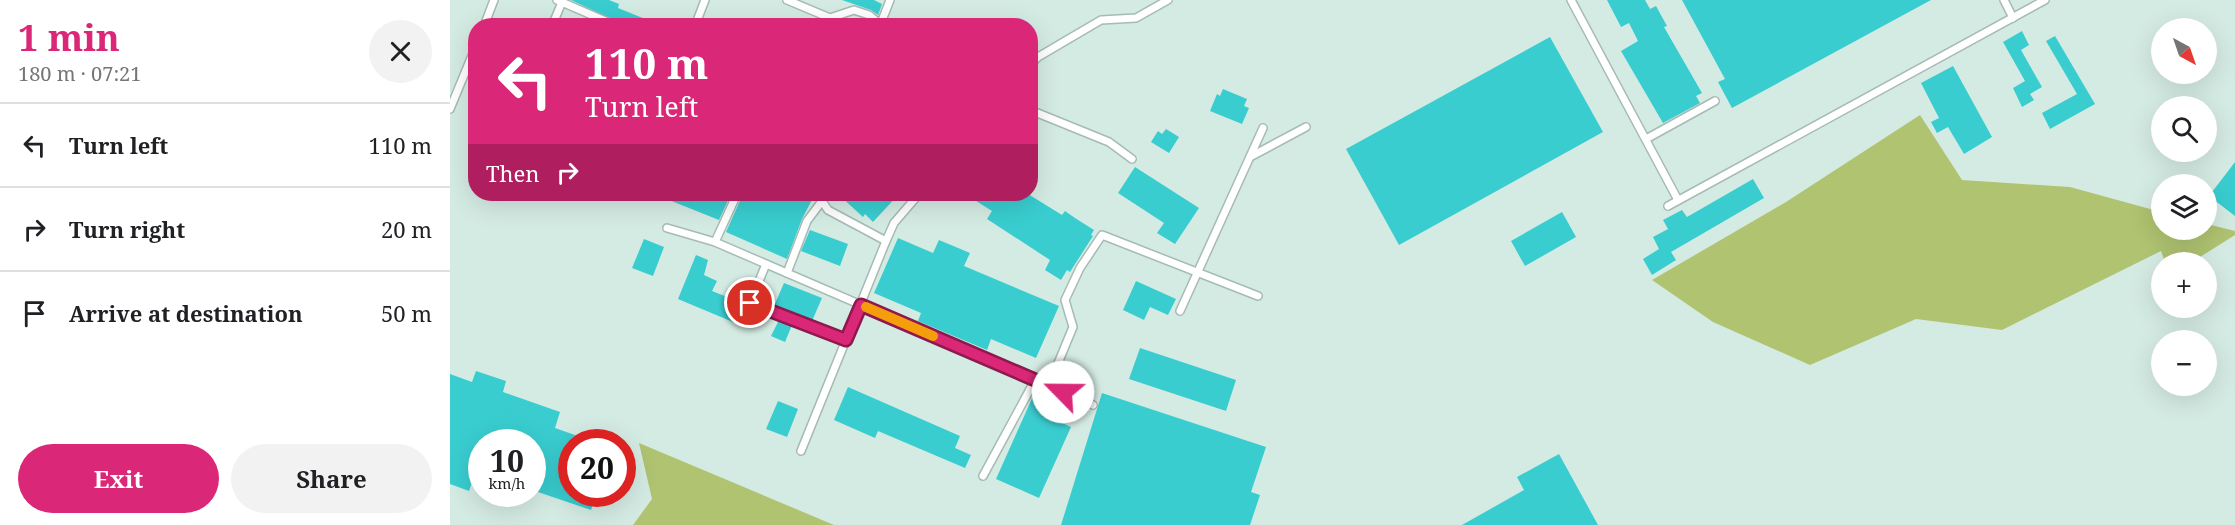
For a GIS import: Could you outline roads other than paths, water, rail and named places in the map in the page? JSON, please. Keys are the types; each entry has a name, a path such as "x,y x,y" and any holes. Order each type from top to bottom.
{"lane":[{"path":"487,18 494,0"},
{"path":"697,18 705,0"},
{"path":"787,0 830,18 854,10 873,18"},
{"path":"883,18 890,0"},
{"path":"1038,57 1101,20 1136,18 1168,0"},
{"path":"1571,0 1678,200"},
{"path":"2004,0 2013,18"},
{"path":"1668,206 2045,0"},
{"path":"554,18 559,1 598,18"},
{"path":"450,109 468,65"},
{"path":"1646,139 1715,101"},
{"path":"1038,113 1109,142 1132,159"},
{"path":"1250,157 1306,126"},
{"path":"1180,311 1263,128"},
{"path":"715,242 734,201"},
{"path":"787,273 807,221 820,201"},
{"path":"825,201 828,210 886,241"},
{"path":"801,451 894,223 914,201"},
{"path":"667,228 715,242 1093,405"},
{"path":"1048,385 1073,327 1065,300 1080,268 1102,235 1258,296"},
{"path":"766,264 750,303 846,340"},
{"path":"983,476 1035,380"}]}
